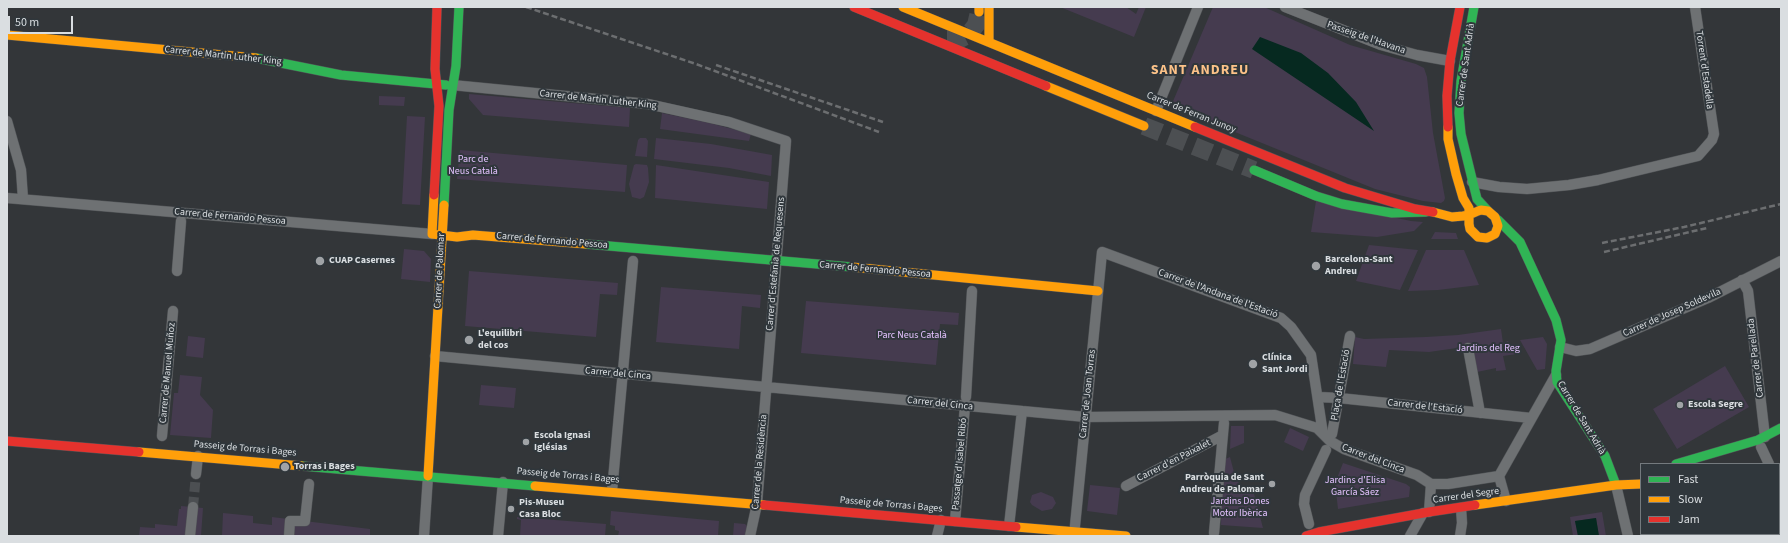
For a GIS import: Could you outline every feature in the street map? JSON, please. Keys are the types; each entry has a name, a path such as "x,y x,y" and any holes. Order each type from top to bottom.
{"main road":[{"name":"Carrer de Palomar","path":"428,476 435,356 439,106 436,54 437,7"},
{"name":"Carrer de Palomar","path":"437,235 456,55 459,7"},
{"path":"854,7 1144,126"},
{"name":"Carrer de Ferran Junoy","path":"903,7 1345,188 1426,212 1441,213 1454,218 1471,216"},
{"path":"989,7 989,42"},
{"name":"Carrer de Sant Adrià","path":"1460,7 1450,61 1447,96 1448,139 1463,198 1469,208 1471,216"},
{"name":"Carrer de Sant Adrià","path":"1474,7 1459,95 1459,114 1461,134 1476,199 1488,212"},
{"name":"Carrer de Martin Luther King","path":"7,35 254,58 341,76 452,86"},
{"path":"932,38 946,39"},
{"path":"1450,61 1464,63"},
{"path":"1254,170 1316,196 1349,206 1392,213 1426,212"},
{"path":"1441,213 1459,207 1463,198"},
{"path":"1481,210 1488,212 1498,220 1497,230 1494,234 1487,238 1478,237 1470,229 1471,216 1481,210"},
{"name":"Carrer de Sant Adrià","path":"1498,220 1514,235 1524,251 1556,320 1560,335 1556,375 1559,385 1605,456 1616,485"},
{"path":"1494,234 1514,235"},
{"name":"Carrer de Fernando Pessoa","path":"437,235 457,237 481,235 974,278 1098,291"},
{"path":"1711,463 1764,443 1781,428"},
{"name":"Passeig de Torras i Bages","path":"7,441 612,491 1009,526 1074,534 1126,536"},
{"path":"1680,463 1764,443 1776,442"},
{"name":"Carrer del Segre","path":"1616,485 1640,474"},
{"name":"Carrer del Segre","path":"1306,536 1319,532 1426,513 1616,485 1640,484"}],"street":[{"path":"1156,111 1198,7"},
{"name":"Passeig de l'Havana","path":"1285,7 1381,45 1417,55 1450,61"},
{"name":"Torrent d'Estadella","path":"1472,182 1498,187 1527,189 1598,180 1698,156 1712,140 1714,134 1695,7"},
{"name":"Carrer de Martin Luther King","path":"452,86 648,104 729,122 786,141"},
{"path":"7,121 21,170 23,199"},
{"name":"Carrer d'Estefania de Requesens","path":"766,386 786,141"},
{"name":"Carrer de Fernando Pessoa","path":"7,198 437,235"},
{"path":"177,271 181,221"},
{"name":"Carrer de Joan Torras","path":"1074,534 1102,252"},
{"name":"Carrer de l'Andana de l'Estació","path":"1102,252 1281,318 1291,327 1312,355 1319,398 1328,434"},
{"path":"612,491 633,261"},
{"name":"Carrer de Josep Soldevila","path":"1560,347 1576,351 1590,349 1708,298 1781,261"},
{"name":"Carrer de Parellada","path":"1742,280 1748,291 1764,443 1769,463"},
{"name":"Passatge d'Isabel Ribó","path":"954,521 965,402 972,291"},
{"name":"Carrer de Manuel Muñoz","path":"162,436 173,311"},
{"name":"Plaça de l'Estació","path":"1328,434 1339,398 1350,336"},
{"path":"1468,348 1480,413"},
{"name":"Carrer del Cinca","path":"435,356 622,374 965,402 1022,411 1086,417 1275,416 1317,428 1328,434 1330,442 1344,449 1417,476 1430,484"},
{"path":"1506,501 1500,476 1556,375"},
{"name":"Carrer de la Residència","path":"750,536 757,504 766,386"},
{"name":"Carrer de l'Estació","path":"1319,398 1339,398 1531,418"},
{"path":"1009,526 1022,411"},
{"path":"1214,533 1224,422"},
{"name":"Carrer d'en Paixalet","path":"1126,486 1223,435"},
{"path":"1309,524 1304,504 1305,495 1326,450"},
{"path":"196,474 198,456"},
{"name":"Carrer de Palomar","path":"424,536 428,476"},
{"path":"1410,536 1426,513 1430,484 1448,484 1500,476"},
{"path":"498,536 502,482"},
{"path":"289,536 290,520 306,522 309,484"},
{"name":"Carrer de Sant Adrià","path":"1616,485 1628,536"},
{"path":"190,536 192,507"},
{"path":"1460,536 1462,523 1461,508"},
{"path":"937,536 941,520"}],"green space":[{"path":"1060,7 1126,7 1136,14 1139,7 1146,7 1134,37"},
{"path":"1213,7 1264,7 1350,45 1416,64 1424,68 1427,77 1433,133 1445,198 1444,201 1441,203 1423,201 1375,189 1171,106"},
{"path":"469,94 630,108 629,127 483,115 469,99"},
{"path":"379,96 405,97 404,106 379,105"},
{"path":"662,113 710,123 751,134 749,141 660,129"},
{"path":"407,116 425,117 420,205 402,204"},
{"path":"640,138 646,138 648,141 647,157 635,156 638,140"},
{"path":"656,138 711,144 772,155 771,176 729,168 654,159"},
{"name":"Parc de Neus Català","path":"460,150 627,165 625,192 457,179"},
{"path":"634,165 647,165 648,168 649,182 644,197 640,199 632,197 629,184"},
{"path":"656,165 769,182 767,209 655,198"},
{"path":"1316,201 1411,221 1423,222 1414,231 1377,237 1311,232"},
{"path":"1435,232 1456,233 1458,239 1431,239"},
{"path":"1369,245 1418,250 1400,290 1356,281"},
{"path":"404,249 424,251 431,259 430,282 401,279"},
{"path":"1426,250 1464,250 1479,285 1438,290 1408,291"},
{"path":"469,271 618,283 617,295 600,294 596,337 465,326"},
{"path":"661,287 761,295 760,308 742,306 739,349 656,342"},
{"name":"Parc Neus Català","path":"806,301 959,313 958,325 940,324 936,365 801,353"},
{"name":"Jardins del Reg","path":"1501,329 1503,343 1508,341 1517,354 1503,356 1506,370 1496,371 1496,368 1477,372 1471,346 1429,352 1389,350 1386,367 1353,364 1355,337 1364,339 1426,337 1458,335"},
{"path":"188,336 205,338 203,358 186,356"},
{"path":"1543,337 1547,344 1545,369 1537,370 1520,340"},
{"path":"1725,366 1749,407 1677,449 1653,409"},
{"path":"180,375 202,377 200,395 213,410 211,438 170,435 174,393 178,393"},
{"path":"481,385 516,388 514,408 479,405"},
{"path":"1231,426 1244,426 1244,443 1230,449"},
{"path":"1290,428 1309,437 1303,451 1284,442"},
{"name":"Jardins Dones Motor Ibèrica","path":"1230,457 1235,476 1238,476 1239,490 1253,490 1263,528 1221,525 1223,460"},
{"name":"Jardins d'Elisa García Sáez","path":"1343,463 1406,484 1410,487 1409,497 1338,509 1335,483"},
{"path":"1090,485 1120,488 1117,515 1087,511"},
{"path":"1041,492 1053,497 1056,503 1052,509 1042,511 1030,502 1032,495"},
{"path":"181,506 203,508 201,536 139,536 140,527 155,528 155,524 177,526 179,509 181,509"},
{"path":"611,511 719,521 718,536 618,536 619,531 615,530 615,526 610,525"},
{"path":"1602,512 1606,536 1599,536 1596,518 1575,521 1578,536 1573,536 1570,517"},
{"path":"223,513 253,516 253,523 272,525 272,517 370,529 370,536 222,536"},
{"path":"517,517 606,524 605,536 520,536 521,520 517,519"},
{"path":"734,523 745,524 748,527 746,536 733,536"}],"shaded area":[{"path":"1260,37 1301,53 1328,73 1356,102 1374,131 1252,49"},
{"path":"1596,518 1599,536 1578,536 1575,521"}],"tunnel":[{"path":"947,39 960,39 968,35 976,25 979,12"},
{"path":"1144,126 1254,170"},
{"path":"193,507 196,474"}],"railway":[{"path":"526,7 696,64 879,132"},
{"path":"716,65 883,122"},
{"path":"1602,243 1684,227 1781,204"},
{"path":"1604,252 1707,228"}],"traffic: fast":[{"path":"444,205 449,110 456,66 459,7"},
{"path":"1474,7 1461,81 1459,113 1461,134 1477,199 1488,211"},
{"path":"256,58 341,75 446,85"},
{"path":"1254,170 1316,196 1342,204 1392,213 1426,212"},
{"path":"1498,220 1520,242 1556,320 1561,340 1556,371 1557,382 1605,456 1616,485"},
{"path":"586,244 852,267"},
{"path":"1679,463 1758,440 1781,428"},
{"path":"302,466 535,486"}],"traffic: slow":[{"path":"903,7 1195,127"},
{"path":"979,7 979,12"},
{"path":"989,7 989,42"},
{"path":"7,35 256,58"},
{"path":"1046,86 1144,126"},
{"path":"1433,212 1452,217 1463,216 1469,215 1478,211 1481,210 1488,211 1495,217 1498,226 1495,234 1487,238 1478,237 1470,229 1469,224 1469,208 1463,198 1456,174 1448,139 1448,127"},
{"path":"434,195 432,234 457,237 473,235 586,244"},
{"path":"428,476 444,205"},
{"path":"852,267 1098,291"},
{"path":"139,452 302,466"},
{"path":"1475,505 1616,485 1640,484"},
{"path":"535,486 764,505"},
{"path":"1016,527 1126,536"}],"traffic: jam":[{"path":"434,195 439,106 435,69 437,7"},
{"path":"854,7 1046,86"},
{"path":"1448,127 1447,96 1450,61 1460,7"},
{"path":"1195,127 1345,188 1415,209 1433,212"},
{"path":"7,441 139,452"},
{"path":"764,505 1016,527"},
{"path":"1306,536 1319,532 1475,505"}],"place":[{"name":"CUAP Casernes","path":"320,261"},
{"name":"Barcelona-Sant Andreu","path":"1316,266"},
{"name":"L'equilibri del cos","path":"469,340"},
{"name":"Clínica Sant Jordi","path":"1253,364"},
{"name":"Escola Segre","path":"1680,405"},
{"name":"Escola Ignasi Iglésias","path":"526,442"},
{"name":"Torras i Bages","path":"285,467"},
{"name":"Parròquia de Sant Andreu de Palomar","path":"1272,484"},
{"name":"Pis-Museu Casa Bloc","path":"511,509"}],"district":[{"name":"SANT ANDREU","path":"1200,71"}]}
